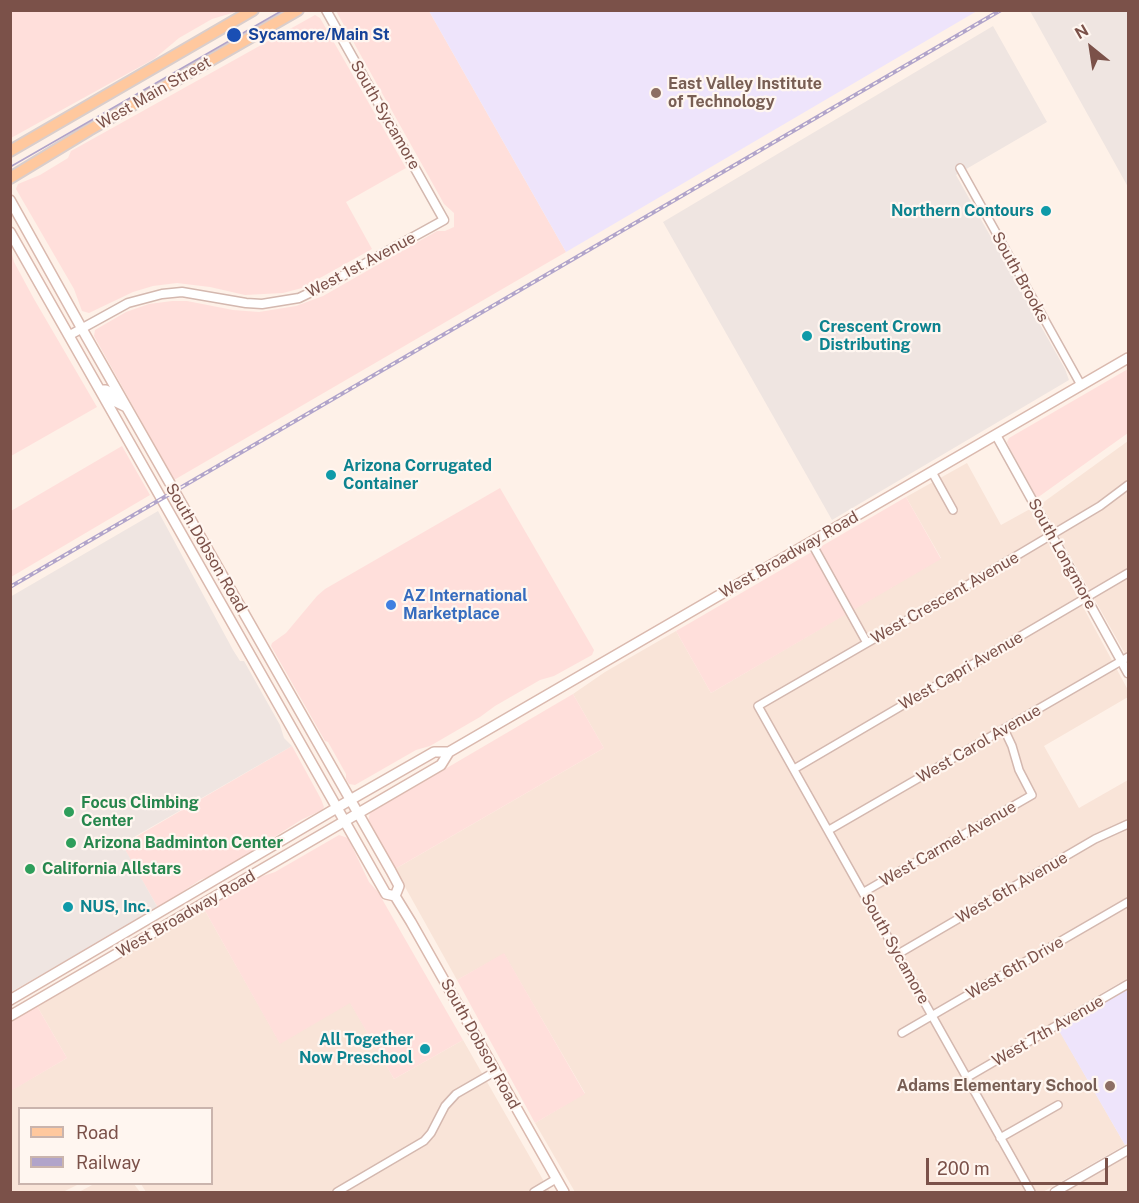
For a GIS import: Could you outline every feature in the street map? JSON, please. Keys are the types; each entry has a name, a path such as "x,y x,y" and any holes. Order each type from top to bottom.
{"main road":[{"name":"West Main Street","path":"10,150 253,10"},
{"name":"West Main Street","path":"10,178 298,10"},
{"name":"South Dobson Road","path":"10,200 399,886 395,896"},
{"name":"South Dobson Road","path":"10,232 102,390 386,894 395,896 564,1192"},
{"name":"West Broadway Road","path":"10,1016 441,765 449,752 1128,358"},
{"path":"102,390 109,392 116,402 126,407"},
{"name":"West Broadway Road","path":"10,1000 434,752 449,752"}],"street":[{"name":"South Sycamore","path":"326,10 444,219"},
{"name":"South Brooks","path":"960,168 1081,385"},
{"name":"West 1st Avenue","path":"70,335 128,303 177,292 262,304 299,298 444,219"},
{"name":"South Longmore","path":"996,435 1087,598 1125,659 1128,673"},
{"path":"932,472 953,510"},
{"name":"West Crescent Avenue","path":"758,706 1052,535 1100,506 1128,485"},
{"path":"811,542 867,643"},
{"name":"West Capri Avenue","path":"794,769 1128,573"},
{"name":"West Carol Avenue","path":"829,830 1125,659"},
{"name":"South Sycamore","path":"758,706 1031,1192"},
{"name":"West Carmel Avenue","path":"864,892 1032,795 1019,770 1004,729"},
{"name":"West 6th Avenue","path":"898,954 1095,839 1128,824"},
{"name":"West 6th Drive","path":"902,1033 1128,902"},
{"name":"West 7th Avenue","path":"966,1078 1128,984"},
{"path":"337,1192 424,1141 431,1133 445,1106 456,1094 496,1071"},
{"path":"1000,1138 1058,1105"},
{"path":"1055,1192 1128,1150"},
{"path":"534,1192 556,1179"}],"shaded area":[{"path":"11,10 239,11 212,19 179,38 154,59 11,138"},
{"path":"336,11 429,11 566,252 174,480 94,336 95,330 126,312 149,304 172,301 187,301 233,310 259,312 296,306 323,296 437,231 445,231 454,227 454,213 444,204"},
{"name":"East Valley Institute of Technology","path":"429,11 977,11 566,252"},
{"path":"1030,11 1128,11 1128,187 1093,124"},
{"path":"315,15 320,18 406,168 346,202 372,249 302,288 283,293 245,295 177,283 153,286 133,292 89,313 82,311 74,289 16,189 18,184 40,175 68,158 71,151"},
{"path":"993,26 1047,122 956,175 1065,369 1069,380 832,520 663,222"},
{"path":"11,250 14,262 34,299 97,407 11,456"},
{"path":"1128,369 1128,433 1037,498 1009,447 1007,442 1009,438"},
{"path":"1128,441 1128,659 1041,504"},
{"path":"122,446 150,495 11,577 11,511"},
{"path":"967,463 1001,525 1030,509 1128,690 1128,697 1044,746 1079,808 1128,780 1128,978 1054,1021 1125,1145 1043,1192 575,1192 535,1123 585,1093 504,954 457,980 395,869 604,748 573,694 605,672 676,631 711,693 941,558 906,497"},
{"path":"500,488 594,650 592,655 554,676 540,680 430,746 416,750 355,785 349,784 328,742 325,741 271,646 272,643 286,633 325,589"},
{"path":"906,497 941,559 711,693 676,631"},
{"path":"158,511 233,650 240,661 244,661 280,725 284,738 292,746 122,844 158,908 11,992 10,597"},
{"path":"573,694 604,748 395,869 368,821 370,813"},
{"path":"292,746 321,799 324,807 322,810 301,820 216,874 200,880 158,908 122,845"},
{"path":"339,835 348,838 369,882 378,892 463,1040 394,1079 350,1003 280,1044 204,909"},
{"path":"204,909 280,1043 350,1002 394,1079 463,1040 550,1192 146,1192 142,1185 213,1185 213,1107 18,1107 18,1185 77,1185 63,1192 11,1192 10,1091 67,1058 37,1006"},
{"path":"504,953 585,1094 535,1123 457,980"},
{"name":"Adams Elementary School","path":"1128,988 1128,1143 1125,1145 1058,1029"},
{"path":"37,1006 67,1058 11,1091 11,1022"},
{"path":"1128,1155 1128,1192 1064,1192"},
{"path":"92,1185 135,1185 140,1192 79,1192"}],"tram line":[{"path":"10,167 283,10"}],"railway":[{"path":"10,587 1001,10"}],"place":[{"name":"Sycamore/Main St","path":"234,35"},
{"name":"East Valley Institute of Technology","path":"656,93"},
{"name":"Northern Contours","path":"1046,211"},
{"name":"Crescent Crown Distributing","path":"807,336"},
{"name":"Arizona Corrugated Container","path":"331,475"},
{"name":"AZ International Marketplace","path":"391,605"},
{"name":"Focus Climbing Center","path":"69,812"},
{"name":"Arizona Badminton Center","path":"71,843"},
{"name":"California Allstars","path":"30,869"},
{"name":"NUS, Inc.","path":"68,907"},
{"name":"All Together Now Preschool","path":"425,1049"},
{"name":"Adams Elementary School","path":"1110,1086"}]}
